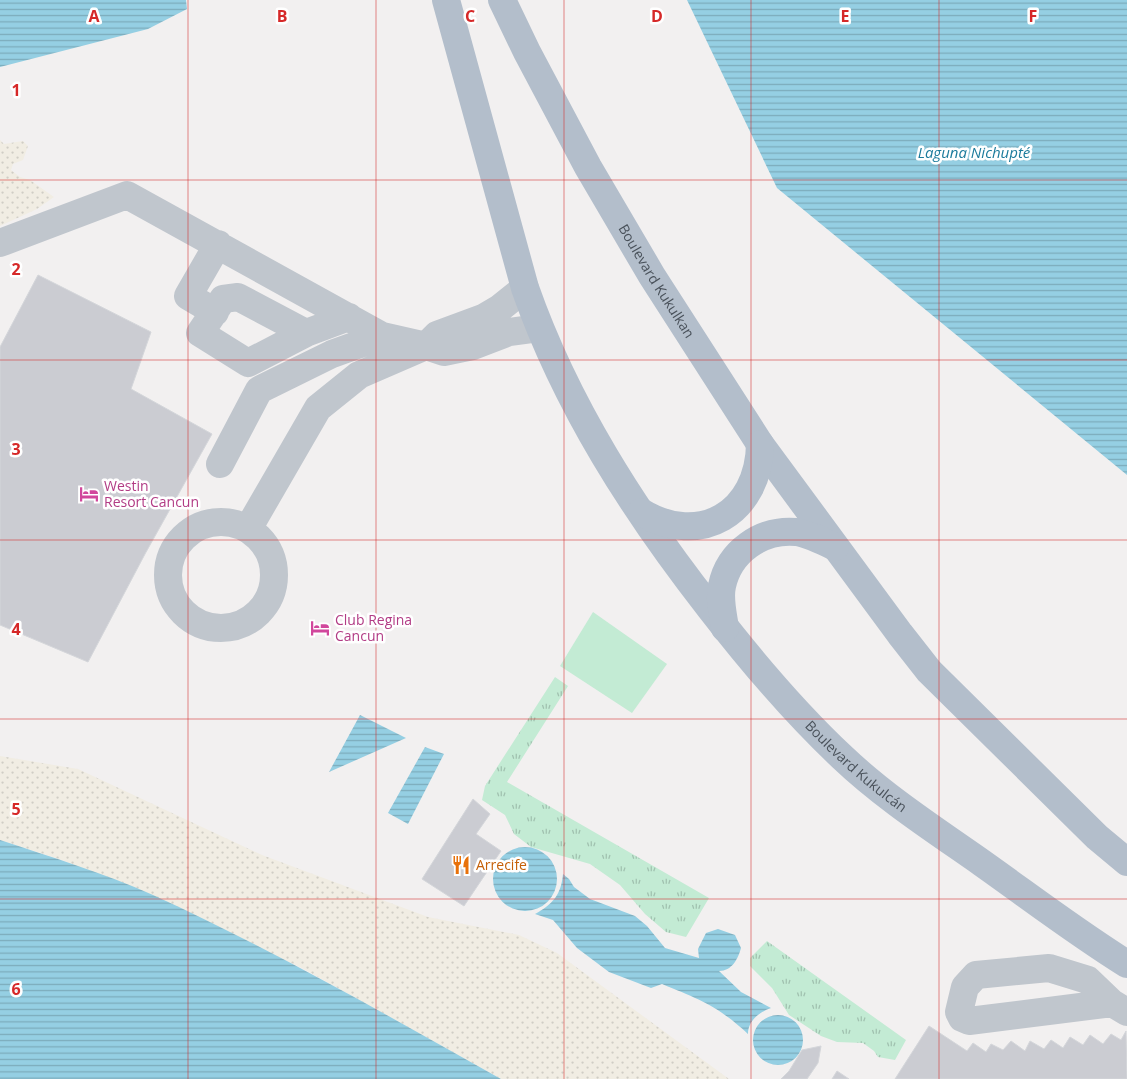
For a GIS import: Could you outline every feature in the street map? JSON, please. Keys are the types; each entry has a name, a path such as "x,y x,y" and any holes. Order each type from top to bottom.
{"main road":[{"path":"446,0 526,288 539,328 576,407 641,512 656,521 672,526 698,526 722,517 736,507 748,494 756,478 760,462 760,444"},
{"name":"Boulevard Kukulkan","path":"502,0 527,52 588,167 657,284 760,444 835,547"},
{"name":"Boulevard Kukulcán","path":"641,512 680,569 769,683 843,758 905,809 1127,964"},
{"path":"725,628 721,607 722,586 729,567 741,551 757,539 776,532 796,532 835,547 930,671 1097,837 1127,862"}],"street":[{"path":"0,243 127,195 382,336 444,352 473,346 509,332 539,328"},
{"path":"215,312 188,296 218,244"},
{"path":"248,529 318,408 359,375 426,346 436,336 500,308 526,288"},
{"path":"306,333 238,297 223,299 200,333 248,363 306,333 349,317"},
{"path":"220,464 259,390 332,354 382,336"},
{"path":"1049,968 1088,980 1120,1008 969,1021 962,1018 959,1012 965,987 976,975 1049,968"}],"green space":[{"path":"593,612 667,664 632,713 560,666"},
{"path":"555,677 568,686 507,782 709,898 686,937 666,932 645,914 620,885 590,864 531,847 514,834 505,815 482,800 485,786"},
{"path":"767,941 906,1040 895,1060 878,1057 874,1051 863,1043 837,1042 821,1036 789,1015 772,988 750,966 750,958"}],"sand":[{"path":"0,140 4,144 23,141 28,146 23,160 13,164 11,170 20,177 30,180 54,197 37,209 0,226"},
{"path":"0,756 78,769 262,855 428,917 519,935 557,953 729,1079 501,1079 300,967 65,861 0,840"}],"water":[{"path":"0,0 186,0 187,9 148,29 0,67"},
{"name":"Laguna Nichupté","path":"687,0 1127,0 1127,475 777,188"},
{"path":"360,715 406,738 329,772"},
{"path":"425,747 444,754 408,824 388,813"},
{"path":"0,840 116,880 198,916 329,984 501,1079 0,1079"},
{"path":"519,847 531,847 548,856 555,867 557,879 555,891 548,902 531,911 519,911 507,906 498,897 493,885 493,873 498,861 507,852"},
{"path":"563,874 574,887 590,899 635,916 647,926 665,948 699,958 698,949 706,933 718,929 735,935 741,948 738,956 731,967 719,971 741,992 771,1008 762,1012 752,1021 748,1034 727,1016 687,994 662,984 651,988 609,972 577,948 553,920 535,914 555,898 560,888"},
{"path":"773,1015 783,1015 796,1022 803,1035 803,1045 796,1058 783,1065 773,1065 764,1061 757,1054 753,1045 753,1035 757,1026 764,1019"}],"building":[{"name":"Westin Resort Cancun","path":"38,275 151,332 131,389 212,434 145,554 88,662 0,625 0,347"},
{"name":"Arrecife","path":"473,799 490,814 476,834 501,851 464,906 422,879"},
{"path":"929,1026 967,1051 973,1043 986,1052 991,1044 1003,1050 1011,1041 1025,1051 1030,1041 1044,1049 1051,1040 1063,1048 1070,1037 1083,1045 1090,1035 1103,1044 1111,1034 1121,1040 1126,1031 1127,1079 895,1079"},
{"path":"821,1046 818,1063 807,1079 781,1079 789,1071 802,1050"},
{"path":"837,1071 849,1079 832,1079"}],"place":[{"name":"Westin Resort Cancun","path":"89,494"},
{"name":"Club Regina Cancun","path":"320,628"},
{"name":"Arrecife","path":"461,865"}]}
